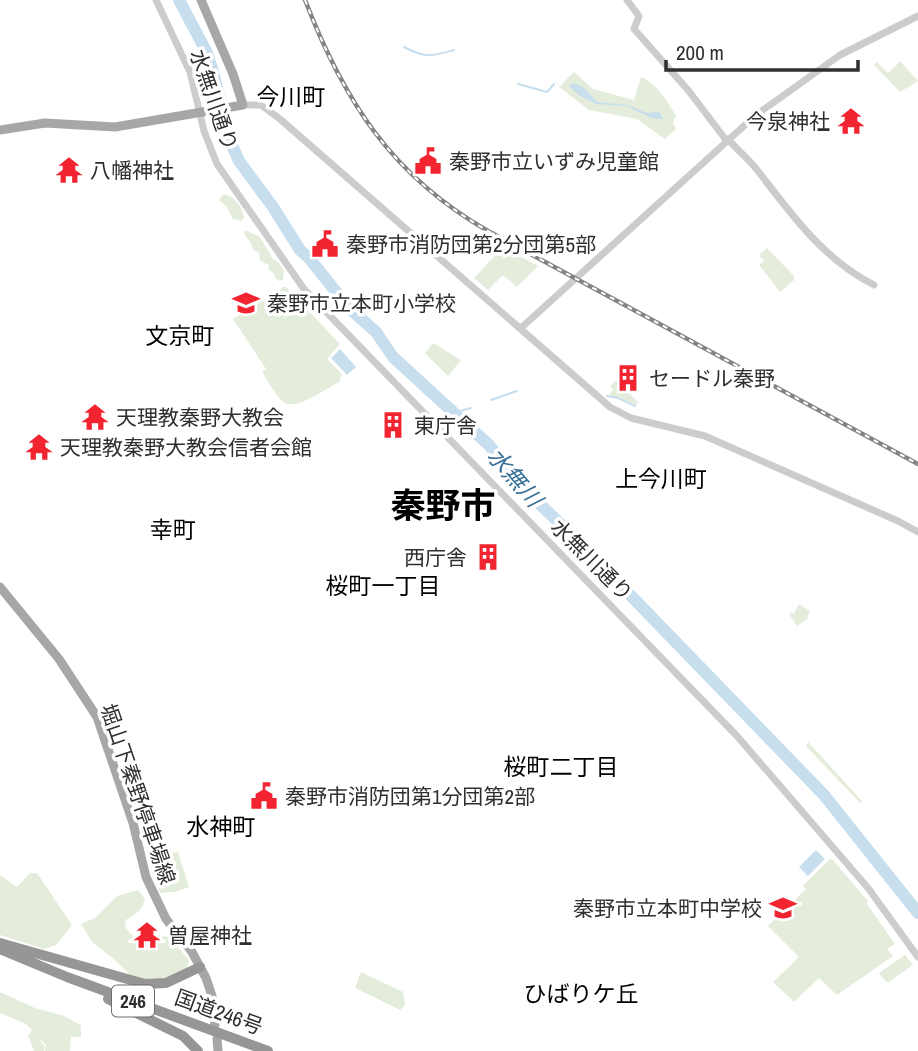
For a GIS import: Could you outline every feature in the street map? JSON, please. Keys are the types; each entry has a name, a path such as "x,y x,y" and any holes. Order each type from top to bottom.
{"highway":[{"path":"0,943 145,984 166,984 200,967"},
{"name":"国道246号","path":"0,949 67,977 268,1051"},
{"path":"67,977 183,1036 198,1051"}],"main road":[{"path":"0,130 45,123 115,127 241,106 233,74 201,0"},
{"name":"堀山下秦野停車場線","path":"0,587 59,659 93,711 122,790 151,890 166,919 200,967 212,996 215,1025"},
{"path":"217,1039 218,1051"}],"street":[{"name":"水無川通り","path":"156,0 190,72 203,112 204,131 217,164 304,289 737,736 868,888 918,957"},
{"path":"627,0 639,16 634,29 688,90 727,140 747,158 813,240 837,262 874,285"},
{"path":"521,328 756,115 839,55 918,16"},
{"path":"241,106 261,106 280,119 617,411 639,420 705,436 898,520 918,532"}],"green space":[{"path":"900,61 918,81 900,92 874,65 877,62 888,73"},
{"path":"574,72 593,89 634,100 641,77 647,80 661,94 676,116 673,123 676,129 665,139 637,119 589,110 559,87"},
{"path":"224,194 240,206 244,218 241,221 233,219 219,200"},
{"path":"245,230 260,237 284,271 283,280 275,278 268,269 269,265 260,261 259,252 253,250 244,234"},
{"path":"503,247 538,266 517,287 503,275 488,290 474,278"},
{"path":"767,248 794,276 794,280 780,292 759,265 764,261 759,255"},
{"path":"285,286 340,344 327,359 342,374 339,382 295,404 282,401 276,394 262,372 266,369 233,319"},
{"path":"433,343 461,360 448,376 425,353"},
{"path":"616,380 638,402 636,405 619,397 609,396 613,389 610,387"},
{"path":"799,604 810,611 807,619 797,626 790,612 794,614"},
{"path":"808,742 862,801 860,803 806,746"},
{"path":"178,852 189,887 160,893 147,857"},
{"path":"831,858 868,901 867,904 895,944 887,949 893,956 837,995 819,978 794,1002 773,982 799,957 768,926 806,889 803,886"},
{"path":"30,873 37,873 72,925 56,945 44,949 0,935 0,875 17,887"},
{"path":"138,890 145,899 144,903 138,912 126,920 125,927 138,941 151,946 164,936 170,938 189,960 187,968 163,982 132,977 93,943 81,924 95,918 117,896"},
{"path":"905,955 913,965 886,982 879,973"},
{"path":"361,972 403,992 405,1005 400,1010 355,988"},
{"path":"0,992 81,1025 81,1037 71,1037 70,1051 45,1051 46,1045 37,1036 45,1047 44,1051 34,1051 28,1036 32,1030 26,1024 0,1013"}],"water":[{"path":"573,83 583,87 597,102 627,105 647,113 659,112 663,119 652,118 626,106 597,104 580,96 569,86"},
{"path":"340,349 356,367 347,375 331,358"},
{"path":"816,850 825,859 808,876 799,867"}],"waterway":[{"name":"水無川","path":"179,0 206,51 228,136 239,161 300,250 349,308 376,332 393,357 489,445 522,487 574,537 824,795 918,913"},
{"path":"404,47 429,55 454,50"},
{"path":"518,84 547,92 554,84"},
{"path":"491,400 517,391"},
{"path":"607,396 635,406"},
{"path":"452,413 471,408"}],"railway":[{"path":"305,0 337,71 375,133 424,186 454,209 488,231 918,464"}],"place":[{"name":"今泉神社","path":"851,121"},
{"name":"秦野市立いずみ児童館","path":"428,161"},
{"name":"八幡神社","path":"69,170"},
{"name":"秦野市消防団第2分団第5部","path":"325,244"},
{"name":"秦野市立本町小学校","path":"246,303"},
{"name":"セードル秦野","path":"628,378"},
{"name":"天理教秦野大教会","path":"95,417"},
{"name":"東庁舎","path":"393,425"},
{"name":"天理教秦野大教会信者会館","path":"39,447"},
{"name":"西庁舎","path":"488,557"},
{"name":"秦野市消防団第1分団第2部","path":"264,796"},
{"name":"秦野市立本町中学校","path":"783,908"},
{"name":"曽屋神社","path":"147,935"}],"district":[{"name":"今川町","path":"291,96"},
{"name":"文京町","path":"180,335"},
{"name":"上今川町","path":"661,478"},
{"name":"秦野市","path":"443,505"},
{"name":"幸町","path":"173,529"},
{"name":"桜町一丁目","path":"383,585"},
{"name":"桜町二丁目","path":"561,766"},
{"name":"水神町","path":"221,826"},
{"name":"ひばりケ丘","path":"581,993"}]}
